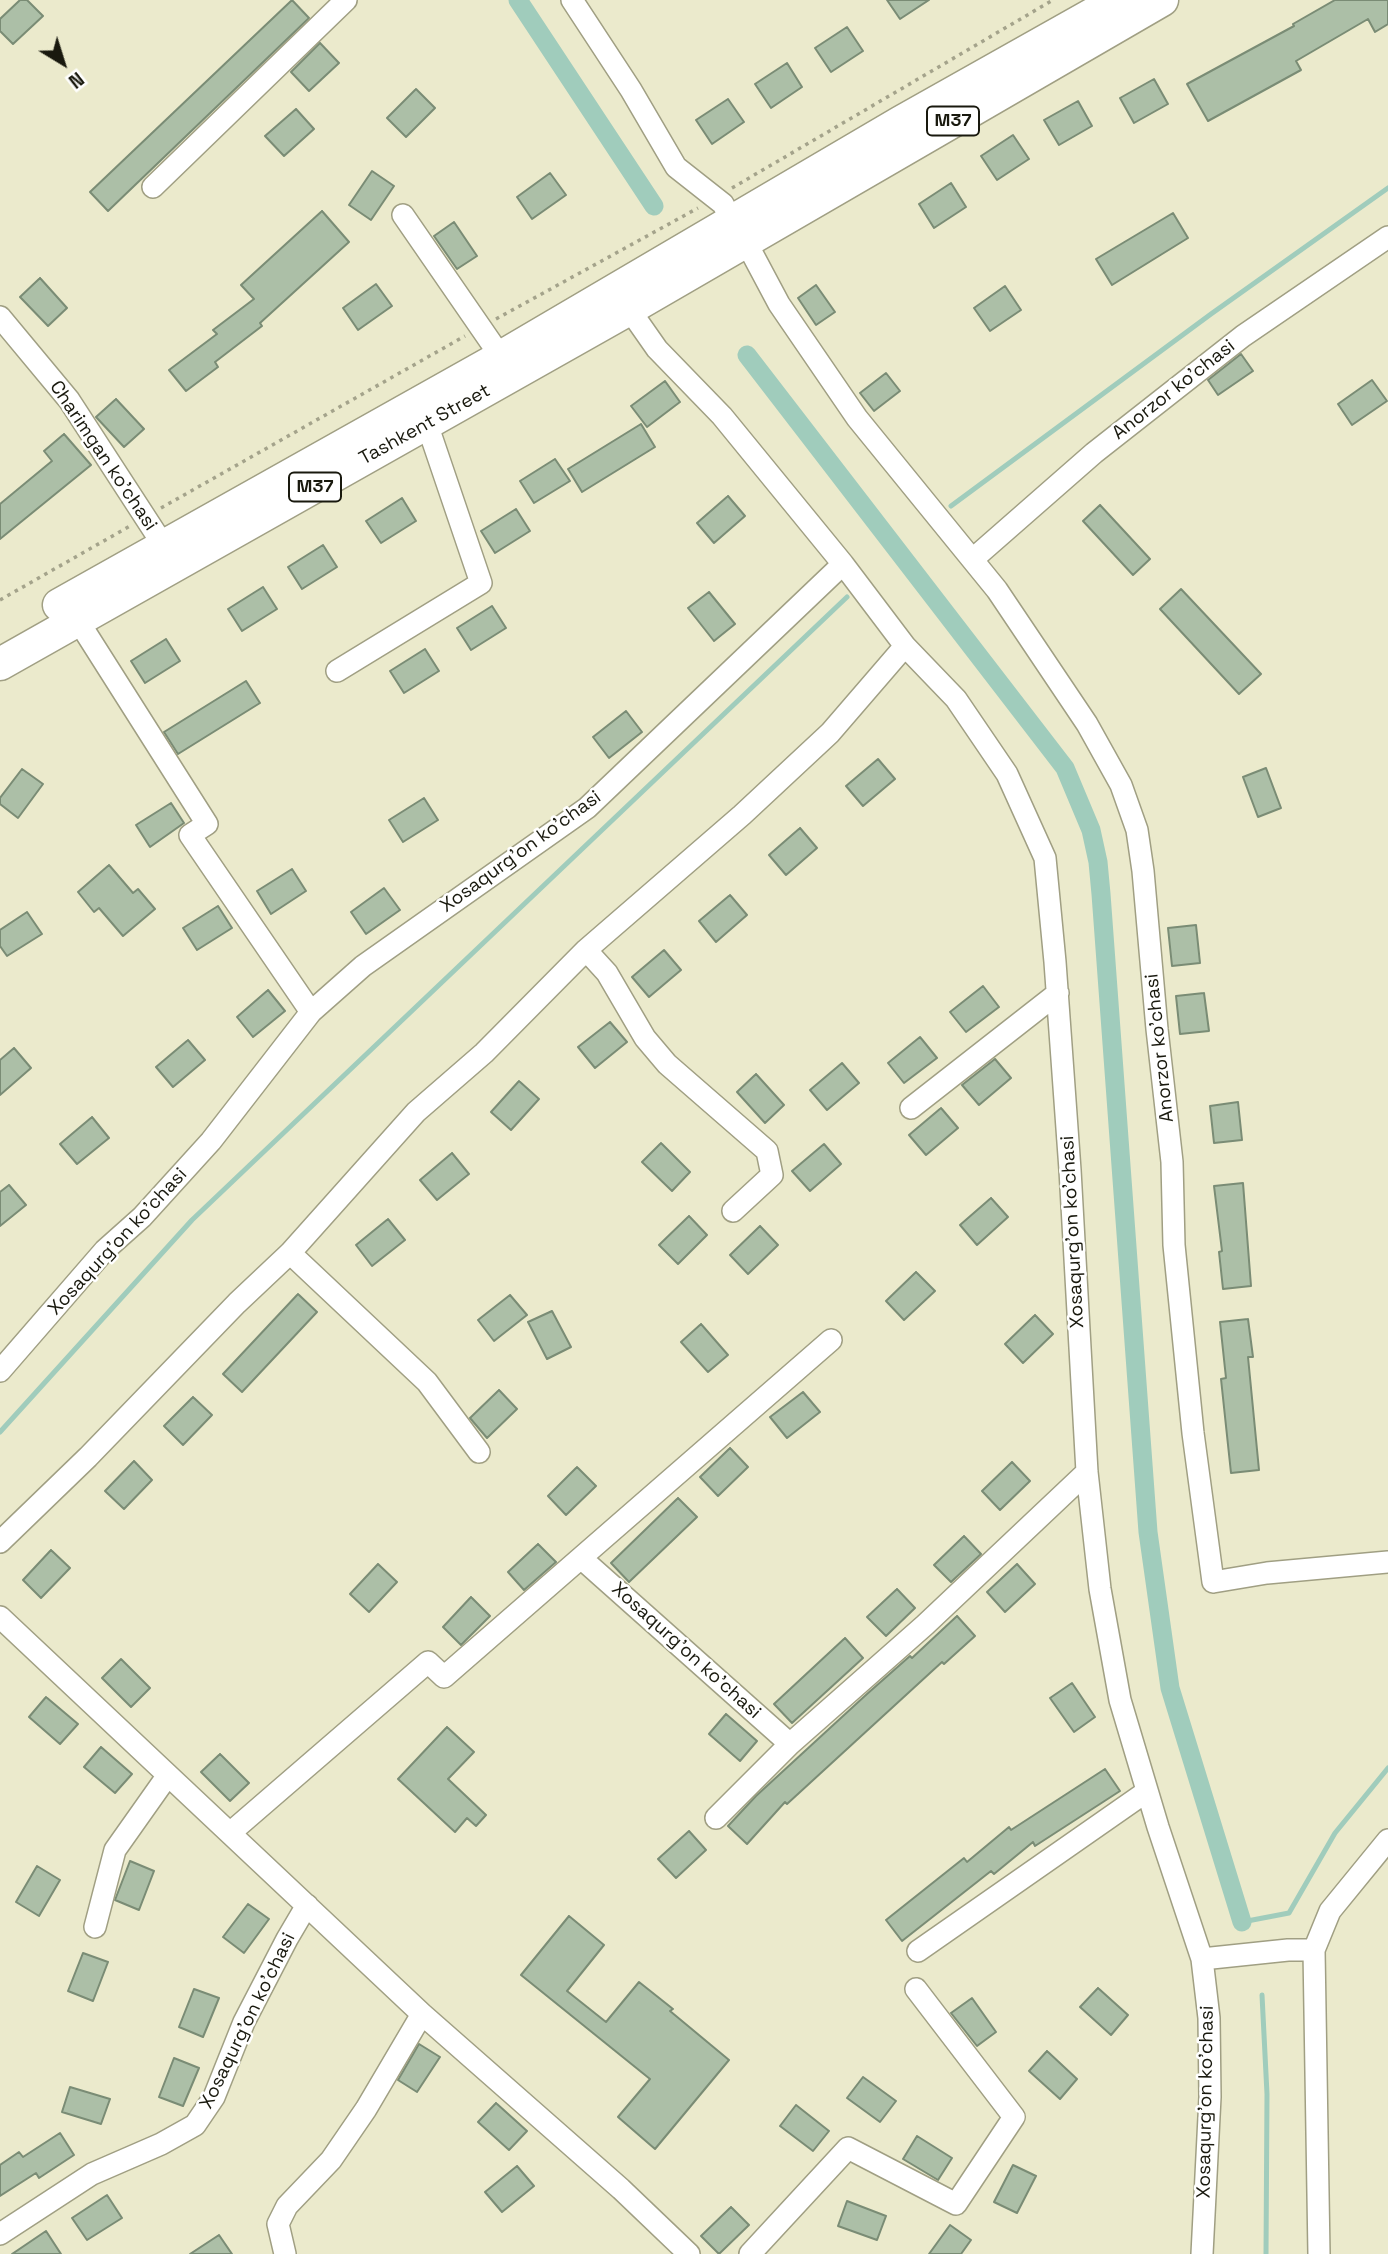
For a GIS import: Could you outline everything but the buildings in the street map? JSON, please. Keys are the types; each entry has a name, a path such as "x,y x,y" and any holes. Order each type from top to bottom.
{"highway":[{"name":"M37","path":"623,299 731,220 1118,0"},
{"name":"M37","path":"731,220 1162,0"},
{"name":"Tashkent Street","path":"0,664 78,619 169,555 501,356 623,299"},
{"name":"Tashkent Street","path":"0,639 427,424 623,299"}],"street":[{"path":"153,187 346,0"},
{"path":"572,0 631,90 676,167 731,220"},
{"path":"403,215 501,356"},
{"name":"Anorzor ko'chasi","path":"731,220 779,304 857,418 997,590 1087,724 1121,785 1137,830 1172,1162 1174,1245 1193,1433 1213,1582 1267,1573 1388,1562"},
{"name":"Anorzor ko'chasi","path":"973,559 1094,453 1233,345 1388,237"},
{"name":"Xosaqurg'on ko'chasi","path":"623,299 657,349 722,416 844,564 905,646 956,699 1007,774 1045,858 1058,993 1087,1472 1100,1589 1120,1700 1146,1792 1202,1959 1209,2018 1210,2058 1202,2254"},
{"name":"Charimgan ko'chasi","path":"0,317 69,400 169,555"},
{"path":"337,671 481,583 427,424"},
{"name":"Xosaqurg'on ko'chasi","path":"0,1371 105,1250 142,1217 211,1141 312,1012 363,966 587,808 844,564"},
{"path":"78,619 207,824 190,835 312,1012"},
{"path":"0,1542 290,1253 416,1112 484,1053 586,950 742,815 830,733 905,646"},
{"path":"586,950 607,973 645,1038 667,1064 767,1151 772,1175 733,1211"},
{"path":"911,1108 1058,993"},
{"path":"290,1253 427,1381 479,1452"},
{"path":"230,1833 428,1662 443,1677 831,1340"},
{"path":"716,1818 790,1744 925,1625 1087,1472"},
{"name":"Xosaqurg'on ko'chasi","path":"581,1558 790,1744"},
{"path":"0,1617 422,2014 621,2189 689,2254"},
{"path":"95,1927 115,1850 168,1774"},
{"path":"918,1951 1146,1792"},
{"path":"1319,2254 1314,1950 1330,1910 1388,1840"},
{"name":"Xosaqurg'on ko'chasi","path":"0,2234 92,2174 160,2144 195,2125 214,2097 244,2022 307,1905"},
{"path":"1202,1959 1314,1950"},
{"path":"750,2254 848,2148 956,2204 1014,2117 916,1989"},
{"path":"285,2254 278,2224 287,2206 331,2160 366,2109 422,2014"}],"path":[{"path":"0,600 481,328 731,220 1053,0"}],"waterway":[{"path":"518,0 654,206"},
{"path":"951,506 1211,314 1388,188"},
{"path":"747,355 1065,768 1091,830 1101,894 1148,1532 1170,1688 1242,1922"},
{"path":"0,1432 192,1220 847,597"},
{"path":"1242,1922 1289,1913 1335,1833 1388,1768"},
{"path":"1262,1995 1267,2094 1266,2254"}]}
